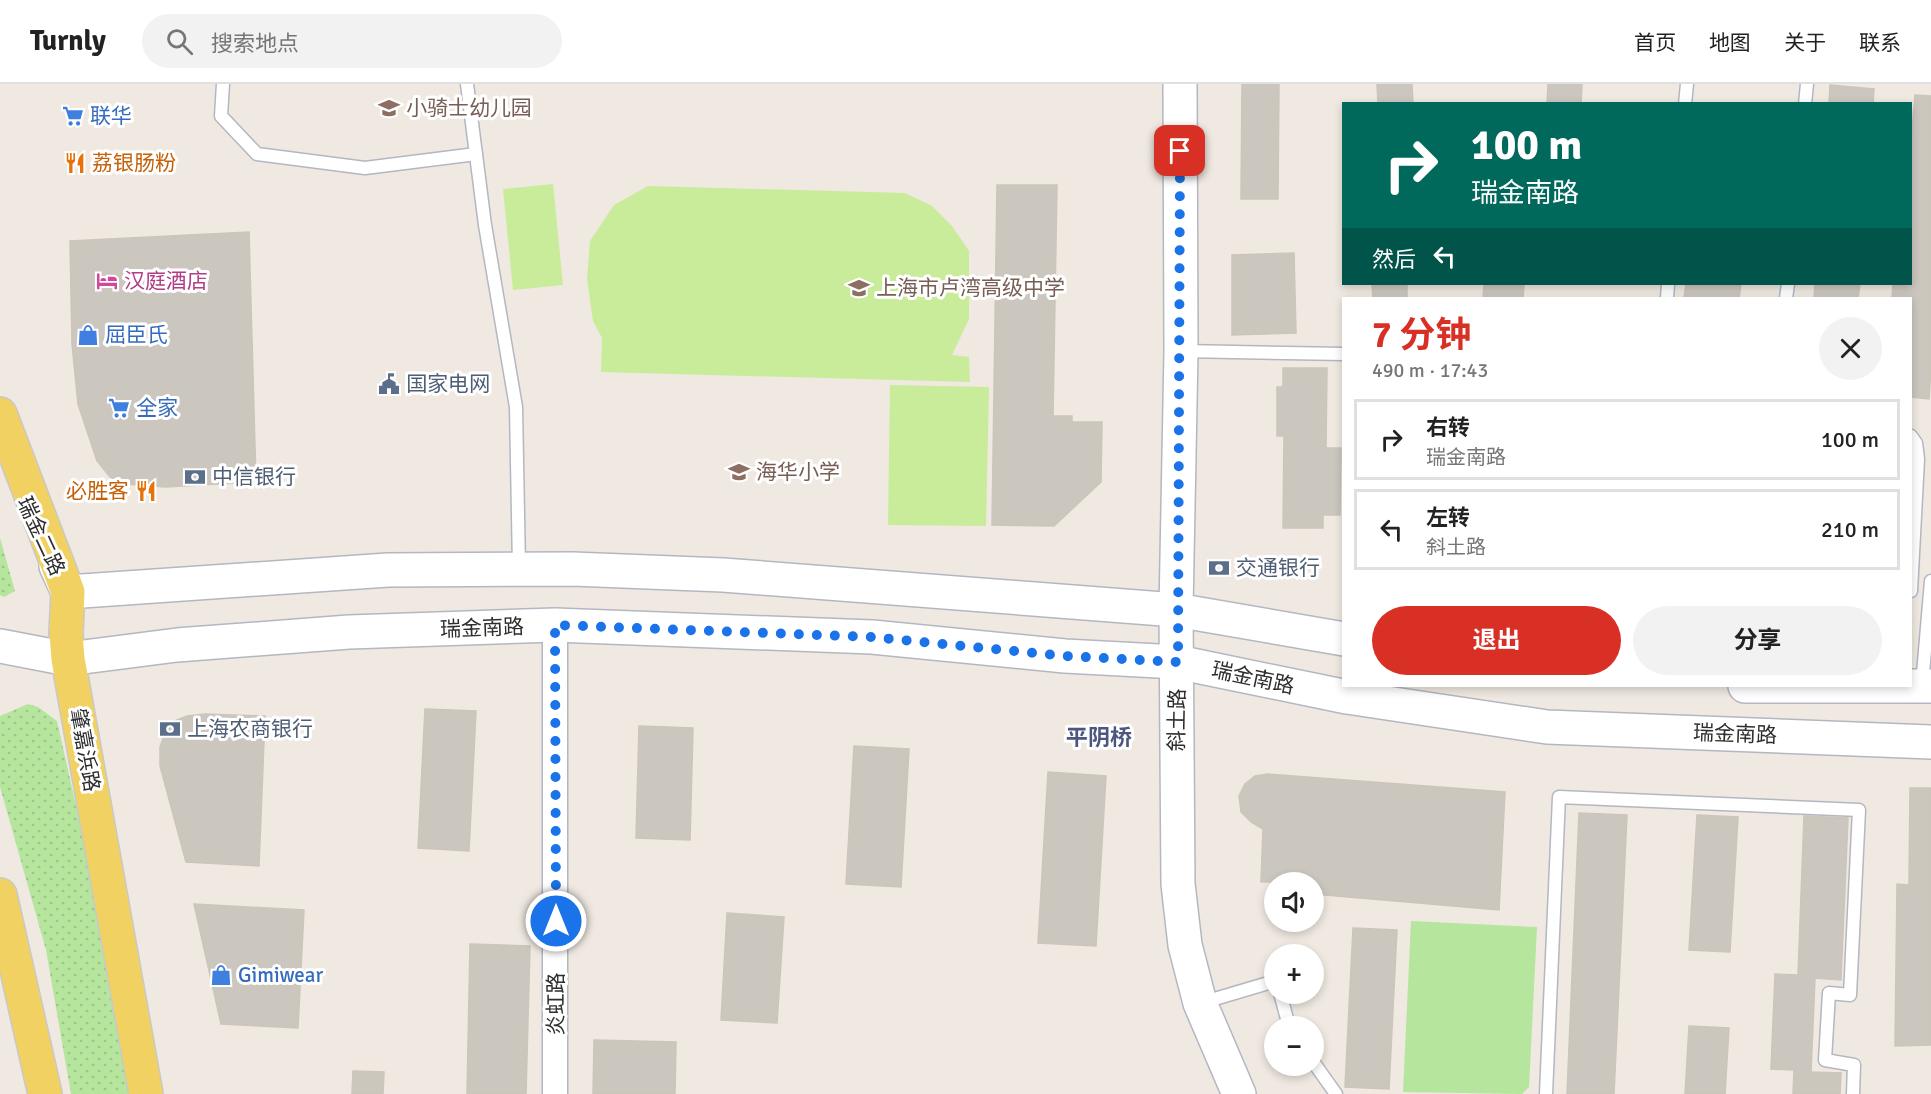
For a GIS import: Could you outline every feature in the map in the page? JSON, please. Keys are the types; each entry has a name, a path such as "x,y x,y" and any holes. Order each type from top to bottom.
{"main road":[{"name":"斜土路","path":"1180,84 1181,351 1176,610 1178,884 1185,945 1200,1004 1239,1094"},
{"name":"肇嘉浜路","path":"0,414 68,592 66,633 68,659 146,1094"},
{"name":"瑞金二路","path":"0,447 68,592"},
{"path":"68,592 388,570 519,569 723,575 1176,610 1342,639"},
{"name":"瑞金南路","path":"0,646 68,659 177,645 349,632 555,625 872,637 1065,656 1178,662 1347,697 1547,727 1931,742"},
{"path":"0,895 45,1094"}],"street":[{"name":"炎虹路","path":"555,625 555,1094"}],"lane":[{"path":"223,84 221,116 257,154 365,168 476,154"},
{"path":"467,84 516,407 519,569"},
{"path":"1685,102 1687,84"},
{"path":"1805,102 1807,84"},
{"path":"1181,351 1342,354"},
{"path":"1912,437 1916,443 1918,459 1912,572"},
{"path":"1926,686 1931,581"},
{"path":"1546,1094 1559,797 1859,810 1850,995 1829,993 1825,1060 1854,1065 1853,1094"},
{"path":"1200,1004 1264,984"},
{"path":"1323,1076 1336,1094"}],"green space":[{"path":"553,184 563,285 513,290 503,189"},
{"path":"648,186 905,193 932,206 952,226 969,251 969,319 952,355 969,357 970,382 601,372 602,338 593,321 587,279 590,241 614,205"},
{"path":"890,385 989,387 986,526 888,525"},
{"path":"0,538 15,591 4,597 0,595"},
{"path":"28,704 38,707 57,721 141,1094 71,1094 46,950 0,787 0,716"},
{"path":"1411,921 1537,927 1529,1087 1522,1094 1403,1092"}],"building":[{"path":"1242,84 1279,84 1278,199 1241,199"},
{"path":"1377,84 1412,84 1413,102 1378,102"},
{"path":"1548,84 1582,84 1581,102 1547,102"},
{"path":"1830,85 1874,89 1873,102 1829,102"},
{"path":"1915,95 1931,96 1929,399 1912,397 1912,297 1892,297 1893,285 1912,285 1912,130"},
{"path":"997,185 1057,185 1053,416 1072,416 1072,422 1102,422 1101,482 1054,526 992,525"},
{"path":"249,232 256,482 165,487 126,484 110,477 97,461 78,404 72,344 70,241"},
{"path":"1294,253 1296,333 1232,335 1232,255"},
{"path":"1372,285 1407,285 1407,297 1373,297"},
{"path":"1484,285 1524,285 1523,297 1483,297"},
{"path":"1686,285 1741,285 1739,297 1684,297"},
{"path":"1815,285 1860,285 1858,297 1814,297"},
{"path":"1283,368 1327,368 1326,448 1341,448 1340,515 1323,515 1323,528 1283,528 1284,436 1277,436 1277,387 1283,387"},
{"path":"425,709 476,711 469,851 418,848"},
{"path":"205,714 265,716 259,866 186,862 160,766 160,747 165,733 174,721 187,716"},
{"path":"639,726 693,728 690,840 636,838"},
{"path":"854,746 909,749 901,887 846,884"},
{"path":"1048,772 1106,776 1096,946 1038,943"},
{"path":"1268,774 1505,792 1499,910 1324,895 1324,872 1264,872 1264,882 1261,882 1263,829 1241,812 1239,796 1245,784 1255,776"},
{"path":"1910,788 1931,788 1931,1045 1895,1046 1897,884 1909,885"},
{"path":"1579,813 1627,815 1614,1094 1567,1094"},
{"path":"1697,815 1738,817 1730,952 1689,950"},
{"path":"1804,816 1848,818 1841,980 1815,978 1811,1072 1841,1073 1840,1094 1793,1094 1794,1070 1771,1069 1775,974 1798,975"},
{"path":"194,904 304,910 298,1028 221,1024"},
{"path":"727,913 784,917 777,1023 721,1020"},
{"path":"1353,928 1397,930 1389,1089 1345,1087"},
{"path":"470,944 530,946 526,1094 467,1094"},
{"path":"1689,1026 1729,1028 1725,1094 1685,1094"},
{"path":"594,1040 676,1042 675,1094 593,1094"},
{"path":"353,1071 384,1072 383,1094 352,1094"}],"place":[{"name":"小骑士幼儿园","path":"389,108"},
{"name":"联华","path":"73,116"},
{"name":"荔银肠粉","path":"75,163"},
{"name":"汉庭酒店","path":"107,281"},
{"name":"上海市卢湾高级中学","path":"859,288"},
{"name":"屈臣氏","path":"88,335"},
{"name":"国家电网","path":"389,384"},
{"name":"全家","path":"119,408"},
{"name":"海华小学","path":"739,472"},
{"name":"中信银行","path":"195,477"},
{"name":"必胜客","path":"146,491"},
{"name":"交通银行","path":"1219,568"},
{"name":"上海农商银行","path":"170,729"},
{"name":"Gimiwear","path":"221,975"}],"district":[{"name":"平阴桥","path":"1099,737"}],"route":[{"path":"556,921 555,625 872,637 1065,656 1178,662 1176,610 1181,351 1180,151"}]}
